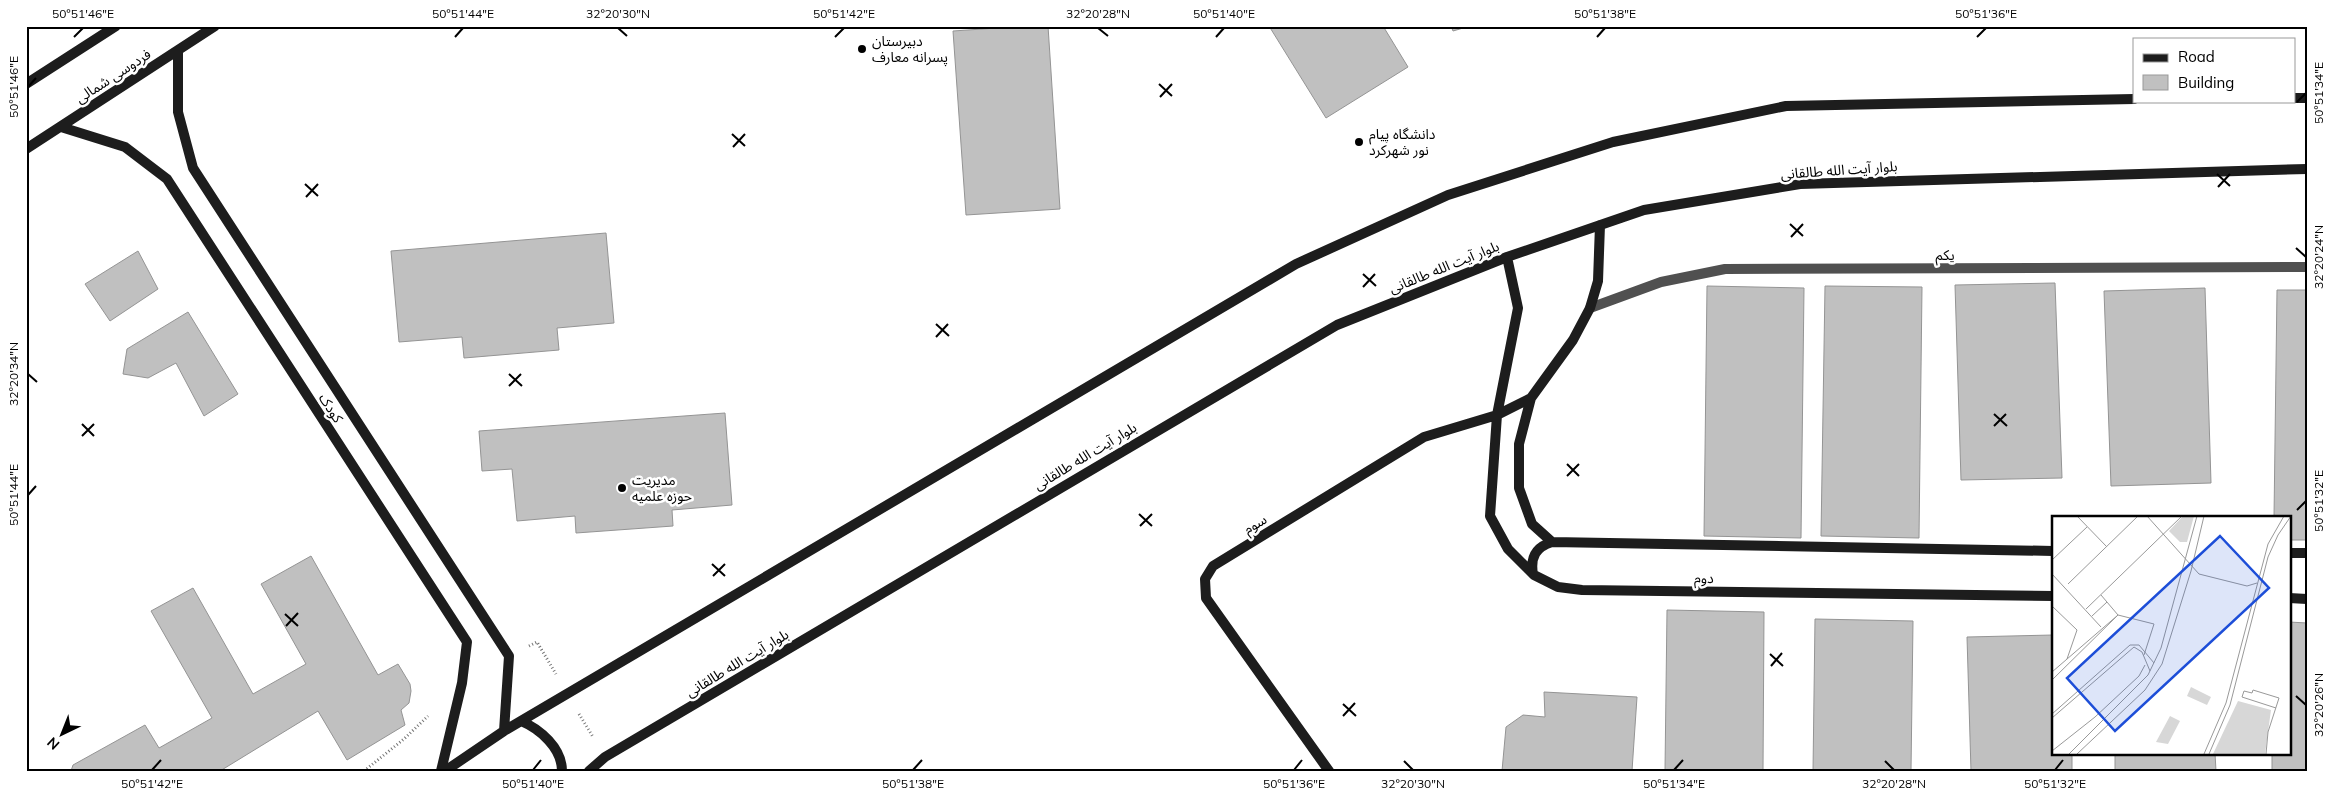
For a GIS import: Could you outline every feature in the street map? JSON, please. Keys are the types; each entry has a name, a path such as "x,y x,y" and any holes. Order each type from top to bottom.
{"main road":[{"path":"26,84 116,26"},
{"name":"فردوسی شمالی","path":"26,149 215,26"},
{"name":"کودک","path":"178,50 178,112 193,168 509,656 504,731"},
{"path":"445,771 504,731 1296,264 1448,195 1613,142 1786,106 2133,99"},
{"name":"کودک","path":"61,126 124,147 167,179 467,642 462,683 441,771"},
{"name":"بلوار آیت الله طالقانی","path":"589,771 605,757 1337,325 1507,257 1644,210 1800,184 2307,169"},
{"path":"1552,542 1532,524 1519,488 1519,444 1531,398 1573,340 1590,308 1598,281 1600,225"},
{"name":"دوم","path":"1507,257 1518,308 1497,415 1490,516 1508,549 1534,575 1558,587 1582,590 2052,596"},
{"name":"سوم","path":"1328,771 1206,598 1205,579 1213,566 1424,437 1497,415 1531,398"},
{"path":"1534,575 1531,564 1534,554 1542,545 1552,542 2052,551"},
{"path":"2290,553 2307,553"},
{"path":"2290,598 2307,598"},
{"path":"521,721 533,726 544,734 562,764 562,771"}],"street":[{"name":"یکم","path":"1590,308 1660,282 1725,269 2307,268"}],"path":[{"path":"364,771 404,739 430,714"}],"building":[{"path":"1048,26 1060,209 966,215 953,31"},
{"path":"1269,26 1383,26 1408,67 1326,118"},
{"path":"1451,26 1470,26 1453,31"},
{"path":"606,233 614,323 557,328 559,350 464,358 462,337 399,342 391,251"},
{"path":"138,251 158,289 110,321 85,284"},
{"path":"2055,283 2062,478 1961,480 1955,285"},
{"path":"1707,286 1804,288 1801,538 1704,536"},
{"path":"1825,286 1922,287 1919,538 1821,536"},
{"path":"2205,288 2211,483 2111,486 2104,291"},
{"path":"2277,290 2307,290 2307,540 2290,540 2290,516 2274,516"},
{"path":"188,312 238,394 204,416 176,363 148,378 123,374 127,349"},
{"name":"مدیریت حوزه علمیه","path":"725,413 732,505 672,510 673,526 576,533 575,516 517,521 512,469 482,471 479,431"},
{"path":"311,556 378,675 398,664 410,684 409,703 401,710 405,725 347,760 318,711 220,771 71,771 73,765 145,725 159,748 212,718 151,611 193,588 253,694 306,664 261,584"},
{"path":"1667,610 1764,612 1763,771 1665,771"},
{"path":"1815,619 1913,621 1911,771 1813,771"},
{"path":"2290,622 2307,623 2307,771 2272,771 2272,754 2290,754"},
{"path":"2052,635 2052,754 2072,754 2072,771 1971,771 1967,637"},
{"path":"1544,692 1637,697 1632,771 1502,771 1506,727 1523,715 1545,717"},
{"path":"2115,754 2215,754 2216,771 2115,771"}],"place":[{"name":"دبیرستان پسرانه معارف","path":"862,49"},
{"name":"دانشگاه پیام نور شهرکرد","path":"1359,142"},
{"name":"مدیریت حوزه علمیه","path":"622,488"}]}
